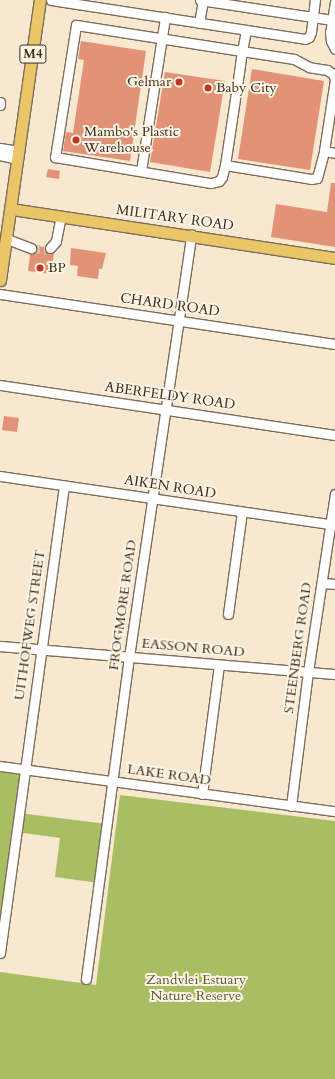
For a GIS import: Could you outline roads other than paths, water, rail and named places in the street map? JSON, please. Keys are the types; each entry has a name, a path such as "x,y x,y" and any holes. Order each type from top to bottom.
{"main road":[{"name":"M4","path":"0,280 7,240 40,0"},
{"name":"MILITARY ROAD","path":"11,209 191,235 335,258"}],"street":[{"path":"51,0 99,4 199,23 305,39 311,34 315,0"},
{"path":"199,23 201,0 332,20"},
{"path":"335,2 331,41 335,49"},
{"path":"141,171 165,17"},
{"path":"225,165 314,179 319,175 335,79 333,74 327,70 310,67 294,59 242,51 162,38 76,25 55,157 211,183 220,180 225,165 242,51 246,30"},
{"path":"0,148 19,155"},
{"path":"324,151 335,153"},
{"path":"0,156 19,155"},
{"path":"50,248 56,241 61,216"},
{"name":"FROGMORE ROAD","path":"86,979 129,657 191,235"},
{"path":"7,240 31,248"},
{"name":"CHARD ROAD","path":"0,294 335,344"},
{"name":"ABERFELDY ROAD","path":"0,385 335,435"},
{"name":"AIKEN ROAD","path":"0,476 333,525"},
{"name":"UITHOFWEG STREET","path":"0,953 40,649 64,485"},
{"name":"STEENBERG ROAD","path":"291,806 308,672 333,525 335,494"},
{"path":"228,614 242,512"},
{"path":"322,583 335,584"},
{"name":"EASSON ROAD","path":"0,646 335,674"},
{"path":"202,794 219,665"},
{"name":"LAKE ROAD","path":"0,766 335,811"}],"tunnel":[{"path":"31,248 46,250 50,248"}],"place":[{"name":"Gelmar","path":"179,82"},
{"name":"Baby City","path":"208,88"},
{"name":"Mambo's Plastic Warehouse","path":"76,140"},
{"name":"BP","path":"40,268"}],"park label":[{"name":"Zandvlei Estuary Nature Reserve","path":"196,988"}]}
